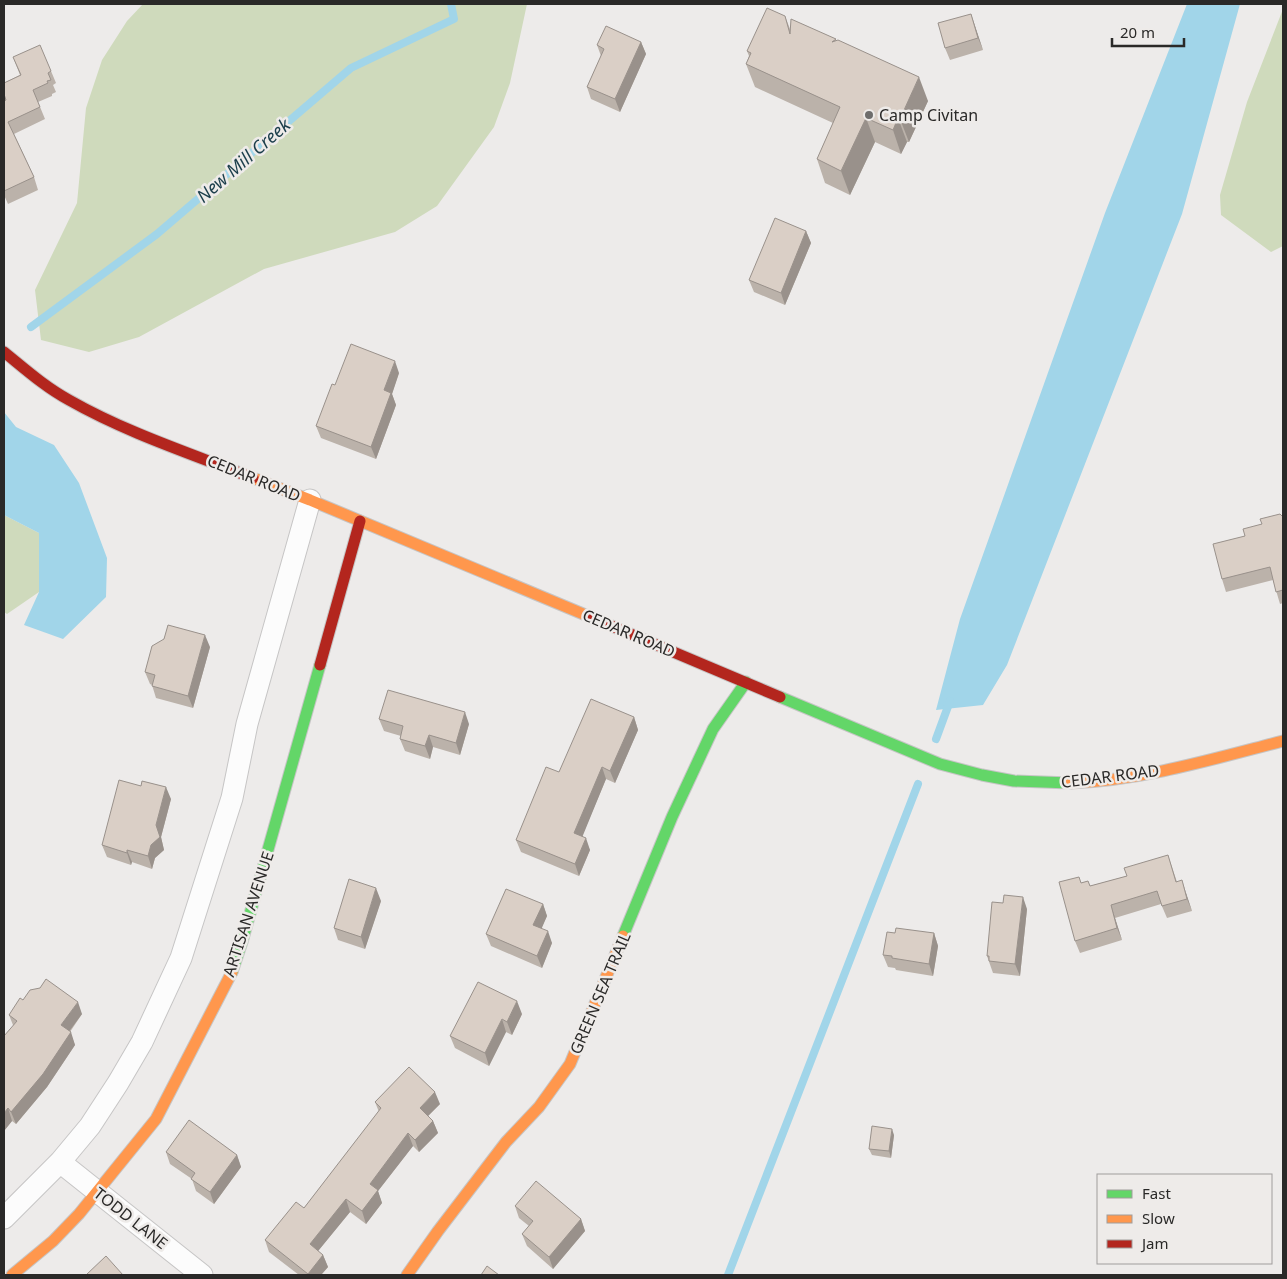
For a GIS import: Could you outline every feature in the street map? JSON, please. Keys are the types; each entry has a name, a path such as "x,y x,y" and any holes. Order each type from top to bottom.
{"street":[{"name":"CEDAR ROAD","path":"4,352 37,379 76,404 130,430 310,500 940,764 976,774 1026,782 1080,782 1134,776 1283,741"},
{"path":"4,1218 60,1162 90,1126 142,1042 182,958 232,798 247,724 310,500"},
{"name":"ARTISAN AVENUE","path":"12,1275 52,1241 98,1192 156,1119 229,979 242,942 274,832 360,521"},
{"name":"GREEN SEA TRAIL","path":"407,1275 506,1142 539,1107 570,1064 680,800 713,729 746,682"},
{"name":"TODD LANE","path":"60,1162 202,1275"}],"green space":[{"path":"143,4 527,4 510,83 494,127 437,206 395,232 264,269 139,337 89,352 41,340 35,290 77,203 86,108 102,60 127,21"},
{"path":"1283,9 1283,246 1271,252 1221,215 1220,195 1247,102"},
{"path":"4,515 39,533 39,592 7,614 4,612"}],"water":[{"path":"1187,4 1240,4 1182,214 1007,665 983,705 936,710 960,619 1105,213"},
{"path":"4,412 16,427 54,445 79,483 107,558 106,597 63,639 24,625 39,592 39,533 4,515"}],"building":[{"name":"Camp Civitan","path":"767,8 785,16 790,34 791,19 836,39 832,42 838,40 919,77 893,130 866,118 841,171 817,159 840,107 746,64 751,53 747,51"},
{"path":"971,14 978,38 945,48 938,23"},
{"path":"606,26 641,42 615,99 587,87 604,49 597,45"},
{"path":"40,45 51,71 48,73 51,80 33,90 40,107 8,122 34,177 4,191 4,101 6,100 4,83 21,75 13,57"},
{"path":"775,218 806,231 781,293 749,280"},
{"path":"351,344 395,361 384,390 391,393 371,447 316,426 332,384 335,385"},
{"path":"1280,514 1283,517 1283,590 1276,592 1270,567 1222,579 1213,544 1245,536 1243,529 1262,524 1260,519"},
{"path":"168,625 205,635 188,696 152,686 155,675 145,672 152,646 164,639"},
{"path":"388,690 465,712 456,743 429,735 425,746 400,739 403,726 379,719"},
{"path":"591,699 634,717 610,771 602,767 574,833 586,838 575,864 516,840 546,767 559,772"},
{"path":"119,780 141,786 142,781 166,787 156,825 160,837 151,845 148,856 127,850 127,853 102,845"},
{"path":"1168,855 1176,882 1182,880 1187,899 1162,906 1157,891 1111,905 1117,928 1075,941 1059,882 1079,877 1081,883 1088,881 1090,886 1127,876 1124,868"},
{"path":"349,879 376,888 361,937 334,928"},
{"path":"506,889 543,904 533,925 548,931 537,956 486,934"},
{"path":"1004,895 1023,897 1015,964 989,961 989,956 987,956 992,902 1003,903"},
{"path":"896,928 934,933 929,964 883,955 887,932 895,933"},
{"path":"46,979 78,1002 61,1025 71,1032 43,1074 11,1112 8,1108 4,1113 4,1036 17,1021 9,1015 20,998 23,1000 30,990 40,988"},
{"path":"478,982 517,1001 507,1022 502,1019 485,1053 450,1036"},
{"path":"409,1067 435,1092 420,1108 433,1121 415,1140 408,1133 370,1184 378,1190 362,1211 346,1199 310,1244 323,1255 308,1274 265,1240 296,1202 304,1208 381,1108 375,1102"},
{"path":"189,1120 237,1155 210,1192 191,1179 195,1173 166,1152"},
{"path":"872,1126 892,1129 889,1151 869,1149"},
{"path":"536,1181 581,1219 549,1257 522,1234 533,1221 515,1206"},
{"path":"106,1256 123,1275 86,1275"},
{"path":"487,1266 499,1275 481,1275"}],"waterway":[{"name":"New Mill Creek","path":"31,327 157,234 351,68 454,19 451,4"},
{"path":"936,739 950,701"},
{"path":"728,1275 918,784"}],"traffic: fast":[{"path":"232,972 320,665"},
{"path":"623,936 672,817 713,729 746,682"},
{"path":"780,697 940,764 1014,781 1070,783"}],"traffic: slow":[{"path":"253,478 588,616"},
{"path":"1070,783 1124,778 1151,773 1283,741"},
{"path":"407,1275 506,1142 539,1107 570,1064 623,936"},
{"path":"12,1275 53,1241 79,1214 156,1119 232,972"}],"traffic: jam":[{"path":"4,352 35,378 91,412 160,442 253,478"},
{"path":"320,665 360,521"},
{"path":"588,616 780,697"}],"place":[{"name":"Camp Civitan","path":"869,115"}]}
